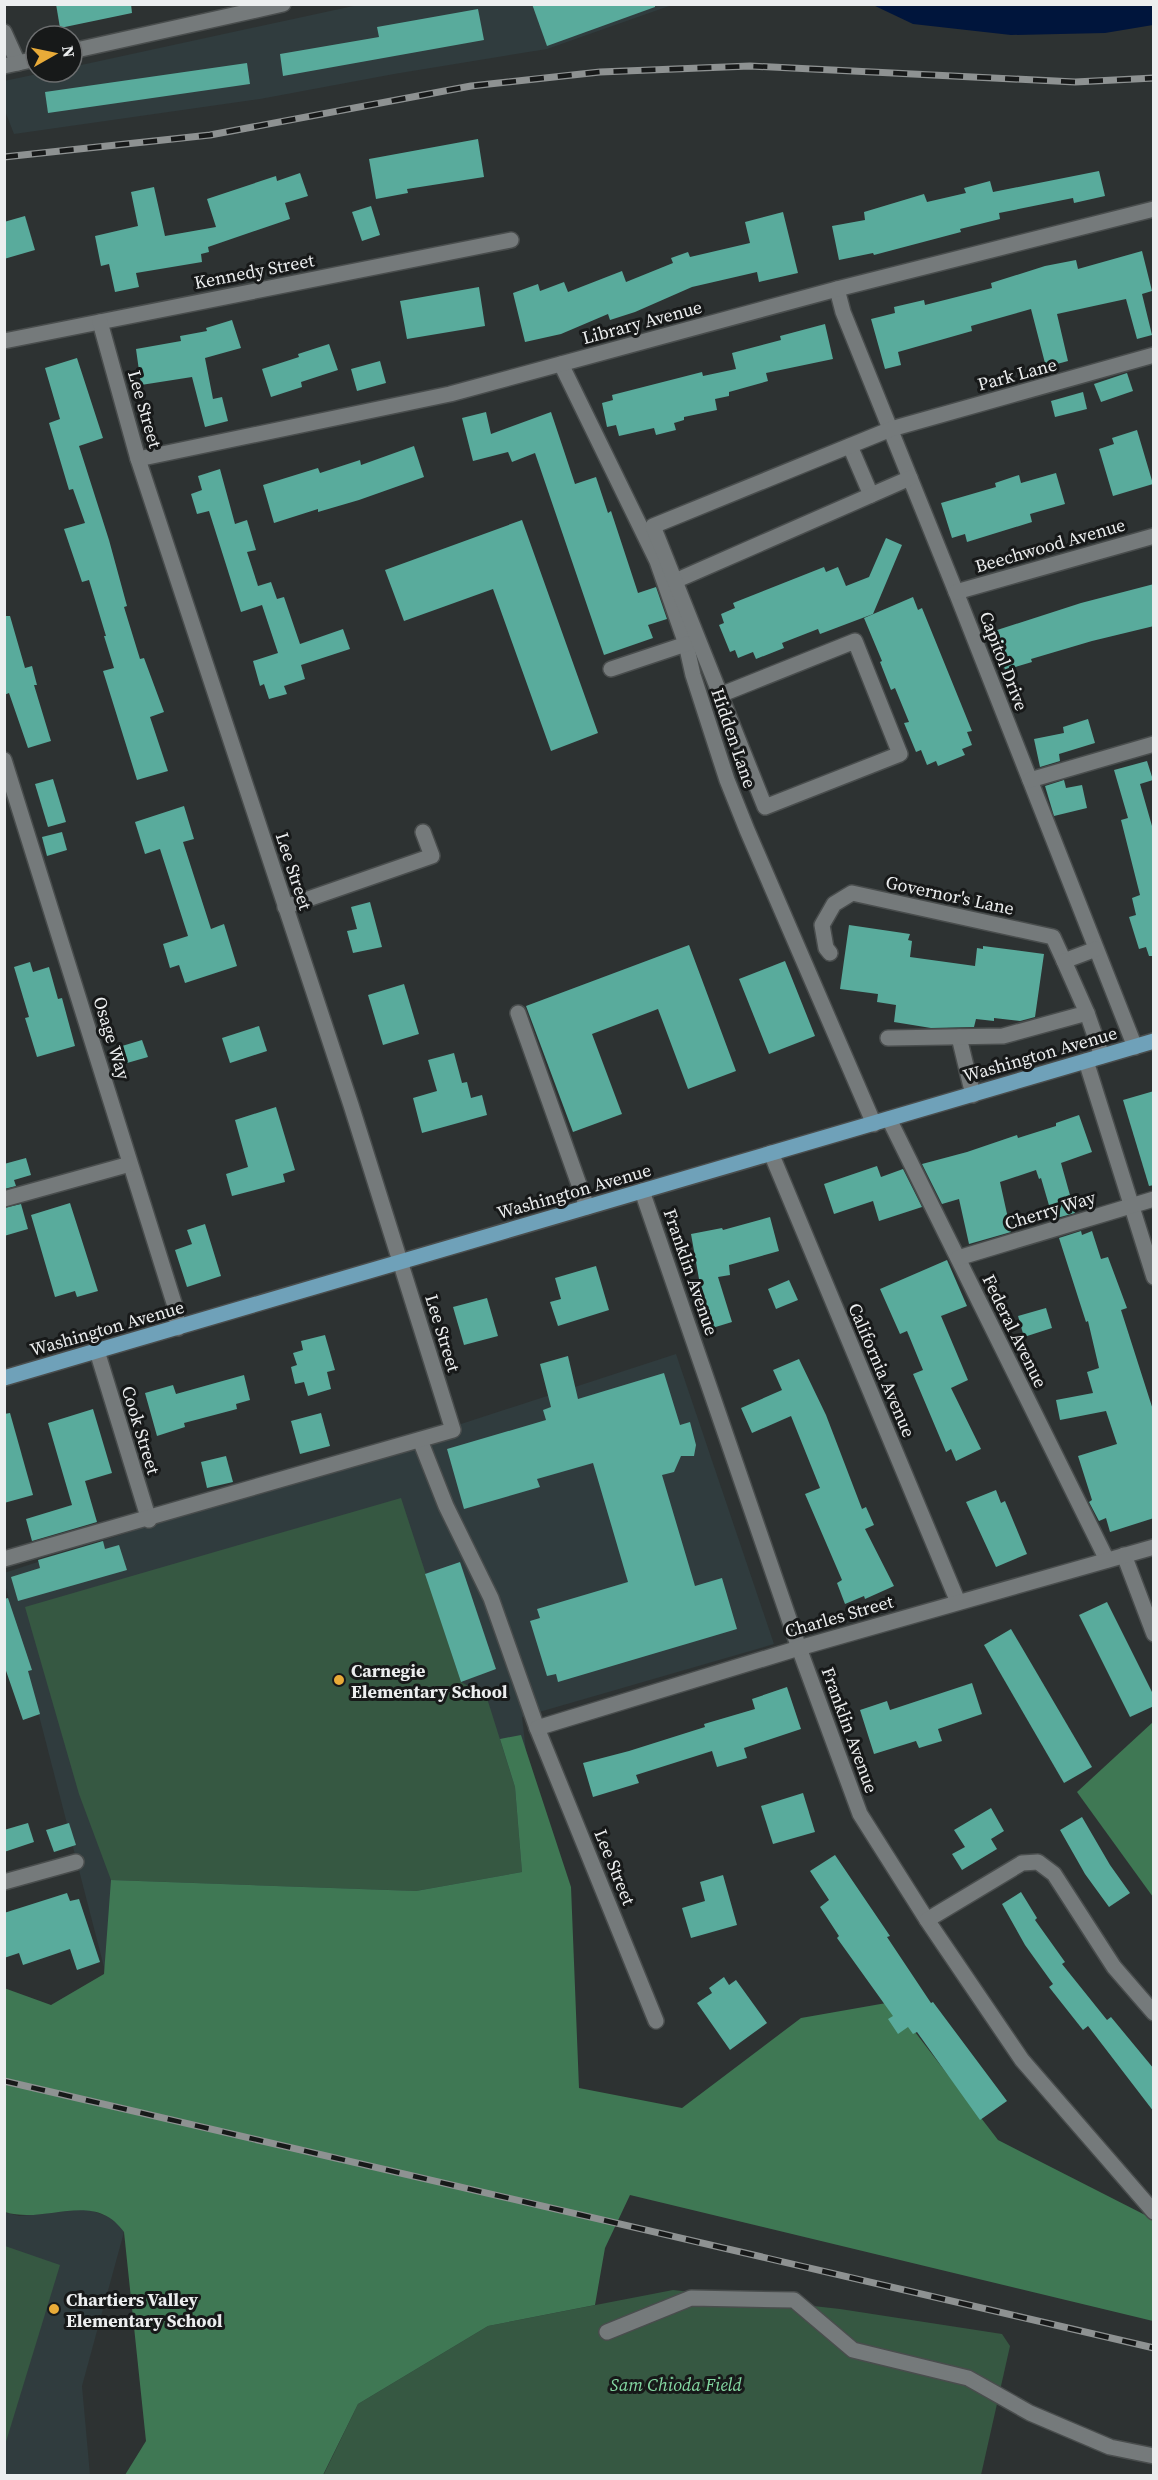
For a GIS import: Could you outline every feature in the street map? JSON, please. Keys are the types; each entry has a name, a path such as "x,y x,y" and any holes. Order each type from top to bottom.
{"main road":[{"name":"Washington Avenue","path":"4,1378 1154,1041"}],"street":[{"path":"84,48 283,4"},
{"path":"4,32 11,64"},
{"name":"Library Avenue","path":"138,459 450,394 837,289 1154,208"},
{"name":"Kennedy Street","path":"4,341 511,240"},
{"name":"Capitol Drive","path":"837,289 843,312 1135,1047"},
{"name":"Lee Street","path":"100,322 138,459 453,1430 420,1440 446,1506 491,1598 537,1728 656,2021"},
{"name":"Park Lane","path":"675,581 653,526 891,429 1154,355"},
{"name":"Hidden Lane","path":"561,364 657,561 686,644 713,740 747,830 874,1124"},
{"path":"850,446 871,495"},
{"path":"720,695 855,641 900,754 765,807 720,695 675,581 910,478"},
{"name":"Beechwood Avenue","path":"956,592 1154,536"},
{"path":"611,669 686,644"},
{"path":"1030,780 1154,744"},
{"name":"Osage Way","path":"4,760 175,1306 178,1328"},
{"path":"285,907 432,855 423,831"},
{"name":"Governor's Lane","path":"830,953 826,948 822,925 834,904 852,893 1053,937 1064,961"},
{"path":"1096,949 1064,961 1087,1013 1102,1056"},
{"path":"518,1013 587,1207"},
{"path":"888,1038 1003,1036 1087,1013"},
{"path":"959,1037 973,1095"},
{"path":"1086,1061 1154,1277"},
{"name":"Federal Avenue","path":"889,1119 1107,1560"},
{"name":"California Avenue","path":"771,1153 958,1602"},
{"path":"4,1199 130,1164"},
{"name":"Franklin Avenue","path":"642,1191 798,1648 860,1814 927,1920 1022,2060 1154,2212"},
{"name":"Cherry Way","path":"958,1258 1154,1199"},
{"name":"Cook Street","path":"97,1351 149,1520"},
{"path":"4,1560 420,1440"},
{"name":"Charles Street","path":"537,1728 798,1648 1154,1547"},
{"path":"1124,1555 1154,1634"},
{"path":"4,1882 76,1862"},
{"path":"927,1920 1022,1863 1038,1862 1054,1874 1114,1967 1154,2013"},
{"path":"607,2332 691,2298 794,2300 853,2350 968,2378 1030,2414 1110,2447 1154,2456"}],"shaded area":[{"path":"358,5 672,5 547,49 260,99 14,134 5,111 4,81 24,77 24,84 84,84 84,64"},
{"name":"Carnegie Elementary School","path":"676,1354 774,1644 522,1717 543,1895 111,1994 4,1573"},
{"name":"Chartiers Valley Elementary School","path":"87,2209 115,2219 124,2232 82,2386 90,2475 5,2475 4,2212 19,2216"}],"green space":[{"path":"401,1498 461,1682 486,1695 515,1787 522,1872 416,1891 111,1880 79,1794 25,1607"},
{"path":"1153,1722 1153,1897 1077,1792"},
{"path":"521,1735 571,1887 579,2088 682,2108 801,2018 892,2002 998,2140 1153,2219 1153,2321 630,2195 605,2248 595,2305 488,2326 358,2404 323,2475 125,2475 146,2441 124,2232 112,2219 84,2210 37,2215 5,2212 4,1988 51,2005 104,1974 111,1880 416,1891 522,1872 515,1787 500,1739"},
{"path":"4,2246 60,2265 5,2445"},
{"name":"Sam Chioda Field","path":"673,2290 840,2309 1002,2334 1010,2346 981,2475 323,2476 358,2404 488,2326"}],"water":[{"path":"873,5 1153,5 1153,25 1105,33 1011,35 913,24"}],"building":[{"path":"56,4 131,4 132,13 79,24 59,24"},
{"path":"532,4 655,4 655,7 547,46"},
{"path":"478,9 484,40 283,76 280,54 379,37 377,27"},
{"path":"247,63 250,84 48,113 45,92"},
{"path":"478,139 484,177 407,189 408,193 376,199 369,159"},
{"path":"1099,171 1105,196 1074,203 1073,198 999,213 1000,219 960,229 961,232 874,255 873,253 839,260 832,226 865,220 864,212 924,194 927,202 966,193 964,188 990,181 993,192"},
{"path":"300,173 308,196 285,203 290,219 208,247 209,252 201,254 202,262 136,273 139,287 115,292 109,264 101,266 95,236 138,226 131,192 154,187 165,236 216,227 207,199 276,176 277,181"},
{"path":"371,206 380,235 362,241 352,212"},
{"path":"783,212 798,273 759,282 757,272 692,287 635,312 610,320 608,314 561,334 525,342 513,293 538,284 540,291 564,282 568,292 622,271 626,282 673,263 671,258 688,252 690,257 750,243 745,222"},
{"path":"25,216 35,250 4,259 4,222"},
{"path":"1142,251 1152,291 1142,294 1152,335 1137,339 1126,299 1057,314 1068,361 1046,367 1031,309 971,326 972,331 898,352 901,365 885,369 871,319 895,313 894,307 924,300 925,305 992,288 991,283 1045,266 1076,260 1078,269"},
{"path":"479,287 485,326 407,339 400,301"},
{"path":"232,320 241,348 205,358 213,399 222,397 228,421 205,427 192,377 141,385 136,349 181,341 180,336 207,331 206,328"},
{"path":"825,324 833,359 766,373 768,381 729,392 729,396 715,399 717,410 684,417 684,420 674,423 676,430 656,435 654,428 619,436 616,425 607,427 602,403 613,400 612,395 702,372 703,376 736,369 732,353 781,340 780,336"},
{"path":"329,344 338,370 301,382 302,387 271,397 262,369"},
{"path":"77,358 103,438 79,446 109,540 127,606 124,607 140,659 144,658 164,712 150,717 168,771 137,780 103,671 114,668 104,636 106,636 89,580 82,582 64,529 85,523 73,489 69,490 49,423 60,419 45,368"},
{"path":"380,361 386,383 357,391 351,369"},
{"path":"1127,373 1133,391 1101,402 1094,384"},
{"path":"1083,392 1087,409 1055,417 1051,401"},
{"path":"486,412 491,434 551,412 575,484 596,477 608,513 611,511 638,593 656,587 667,619 648,625 653,638 604,655 535,453 512,462 508,452 473,461 462,418"},
{"path":"1137,430 1153,484 1113,496 1099,449 1114,444 1112,438"},
{"path":"414,446 424,477 359,500 318,512 318,509 274,523 263,485 318,468 320,473 360,460 361,465"},
{"path":"220,469 235,524 247,520 256,550 247,552 258,586 271,582 277,599 284,597 300,644 343,629 350,649 301,665 305,679 284,686 287,694 269,699 264,684 260,686 253,661 278,653 262,605 241,612 209,511 197,514 191,494 202,490 198,476"},
{"path":"1056,473 1065,504 1030,514 1032,522 967,542 965,534 952,538 941,503 996,487 995,483 1019,475 1021,483"},
{"path":"522,520 598,733 551,751 493,589 404,621 385,570"},
{"path":"886,538 902,545 873,614 820,634 818,629 782,643 784,648 756,659 753,652 738,658 735,650 730,652 719,625 724,623 721,614 735,608 733,603 824,567 826,572 838,567 846,586 869,577"},
{"path":"1154,584 1154,626 1031,659 1032,662 1005,670 994,631 1081,603"},
{"path":"913,597 918,610 922,608 972,731 967,732 972,745 962,749 965,755 938,766 936,761 927,765 921,750 916,752 904,723 909,722 895,688 891,690 864,618"},
{"path":"4,616 10,616 25,668 32,666 37,685 34,685 51,741 28,748 9,693 4,695"},
{"path":"1088,719 1095,743 1059,754 1060,761 1040,767 1034,739 1064,733 1063,727"},
{"path":"1147,761 1153,780 1140,784 1154,833 1154,956 1149,956 1146,947 1139,949 1129,917 1136,915 1132,898 1140,895 1121,820 1128,818 1114,770"},
{"path":"53,779 66,822 48,827 35,784"},
{"path":"1064,780 1066,788 1082,785 1087,808 1054,816 1045,786"},
{"path":"184,806 194,839 183,842 211,929 224,924 237,966 185,983 179,965 170,968 163,944 188,936 160,849 145,854 135,822"},
{"path":"62,832 67,850 47,856 42,837"},
{"path":"370,902 382,947 353,953 347,931 357,929 351,907"},
{"path":"849,925 910,934 908,940 912,941 910,957 975,966 977,948 983,949 983,946 1044,954 1035,1017 1020,1021 994,1018 994,1021 976,1019 974,1027 931,1028 894,1022 896,1005 877,1002 878,994 840,989"},
{"path":"689,945 736,1071 688,1089 658,1009 592,1034 622,1114 573,1132 526,1006"},
{"path":"785,961 815,1036 769,1054 739,979"},
{"path":"30,962 33,972 49,967 58,999 62,998 75,1046 37,1057 25,1018 29,1017 14,967"},
{"path":"404,984 419,1034 383,1045 368,995"},
{"path":"259,1026 267,1051 230,1063 222,1038"},
{"path":"142,1040 148,1057 127,1063 122,1046"},
{"path":"454,1053 462,1083 467,1082 471,1098 482,1095 487,1115 422,1133 413,1098 437,1091 428,1060"},
{"path":"1154,1091 1154,1185 1149,1186 1123,1100"},
{"path":"276,1107 295,1170 283,1174 285,1182 232,1196 226,1174 248,1167 235,1120"},
{"path":"1079,1115 1092,1152 1061,1163 1075,1213 1053,1219 1041,1178 1039,1179 1036,1170 1000,1182 1011,1232 969,1244 959,1199 942,1204 922,1164 1017,1135 1018,1138 1056,1126 1056,1123"},
{"path":"26,1158 31,1175 14,1180 16,1186 4,1189 4,1164"},
{"path":"877,1166 881,1177 903,1169 922,1207 879,1221 873,1201 834,1214 824,1184"},
{"path":"70,1203 98,1291 77,1297 75,1291 55,1297 31,1215"},
{"path":"21,1204 28,1229 4,1236 4,1208"},
{"path":"770,1217 779,1251 729,1265 730,1275 718,1277 732,1322 709,1329 702,1307 704,1307 691,1234 722,1228 723,1230"},
{"path":"205,1224 221,1276 187,1287 175,1250 192,1244 187,1230"},
{"path":"1081,1231 1082,1235 1092,1231 1101,1259 1108,1257 1127,1308 1121,1310 1154,1413 1154,1518 1110,1532 1106,1518 1099,1521 1089,1502 1092,1500 1078,1456 1117,1444 1106,1411 1060,1420 1056,1400 1093,1393 1087,1372 1099,1368 1088,1321 1086,1322 1059,1238"},
{"path":"947,1260 967,1306 941,1316 968,1380 951,1388 981,1449 956,1461 951,1449 946,1452 913,1374 923,1370 907,1331 900,1334 880,1289"},
{"path":"596,1266 609,1310 558,1326 550,1302 561,1299 555,1278"},
{"path":"789,1280 798,1300 776,1309 768,1289"},
{"path":"487,1298 498,1336 464,1345 453,1307"},
{"path":"1046,1308 1052,1328 1024,1337 1018,1316"},
{"path":"325,1335 335,1370 327,1372 331,1389 308,1396 304,1382 295,1384 291,1367 297,1365 293,1353 303,1350 301,1341"},
{"name":"Carnegie Elementary School","path":"568,1356 578,1399 664,1373 680,1425 690,1422 696,1445 694,1456 681,1456 674,1472 662,1475 695,1586 722,1578 737,1629 558,1682 556,1674 547,1676 530,1621 540,1618 537,1609 628,1582 593,1463 537,1479 540,1487 464,1509 447,1449 546,1420 543,1410 551,1407 540,1364"},
{"path":"799,1359 826,1415 862,1509 866,1507 874,1525 865,1529 894,1586 865,1599 864,1596 845,1604 837,1583 842,1580 805,1494 820,1488 791,1416 752,1433 741,1408 782,1390 773,1370"},
{"path":"244,1375 250,1400 236,1404 237,1409 184,1423 185,1427 157,1436 145,1393 173,1385 176,1394"},
{"path":"93,1409 112,1473 85,1481 97,1522 32,1541 26,1519 72,1505 48,1423"},
{"path":"10,1413 33,1495 4,1503 4,1414"},
{"path":"321,1413 330,1446 300,1454 291,1421"},
{"path":"226,1456 233,1482 207,1488 201,1462"},
{"path":"996,1490 1001,1503 1005,1501 1027,1554 996,1567 966,1502"},
{"path":"103,1541 105,1549 119,1545 127,1570 18,1601 11,1577 40,1568 38,1560"},
{"path":"460,1562 496,1669 461,1682 425,1574"},
{"path":"8,1598 32,1670 28,1671 40,1714 23,1720 4,1665 4,1599"},
{"path":"1107,1602 1154,1696 1154,1706 1130,1717 1079,1615"},
{"path":"1011,1629 1092,1767 1064,1783 984,1645"},
{"path":"972,1683 982,1714 938,1729 942,1741 919,1748 916,1741 874,1754 860,1710 887,1701 890,1710"},
{"path":"787,1687 801,1729 744,1748 747,1758 717,1767 712,1751 636,1775 639,1783 593,1797 583,1763 629,1751 705,1727 704,1724 755,1709 752,1699"},
{"path":"803,1793 815,1832 773,1844 761,1806"},
{"path":"991,1808 1004,1831 991,1839 997,1849 962,1870 952,1854 965,1847 954,1830"},
{"path":"1082,1817 1110,1865 1130,1893 1109,1907 1085,1874 1060,1830"},
{"path":"28,1823 34,1842 4,1852 4,1830"},
{"path":"69,1823 76,1845 54,1852 46,1830"},
{"path":"835,1855 890,1936 887,1937 931,2003 933,2002 1007,2101 980,2120 917,2032 913,2034 908,2027 898,2034 888,2019 893,2016 837,1938 839,1936 820,1907 829,1900 810,1871"},
{"path":"723,1875 737,1925 691,1938 682,1908 705,1901 700,1882"},
{"path":"1021,1892 1037,1918 1035,1920 1065,1962 1062,1964 1107,2020 1111,2017 1154,2069 1154,2112 1088,2026 1083,2030 1049,1987 1053,1984 1025,1945 1002,1904"},
{"path":"67,1893 70,1901 79,1899 100,1962 77,1970 70,1949 23,1965 19,1953 4,1958 4,1913"},
{"path":"724,1977 729,1985 736,1980 767,2023 730,2050 697,2003 712,1993 709,1988"}],"railway":[{"path":"4,157 210,135 471,86 600,72 750,66 1075,82 1154,78"},
{"path":"4,2081 1154,2348"}],"place":[{"name":"Carnegie Elementary School","path":"339,1680"},
{"name":"Chartiers Valley Elementary School","path":"54,2309"}]}
